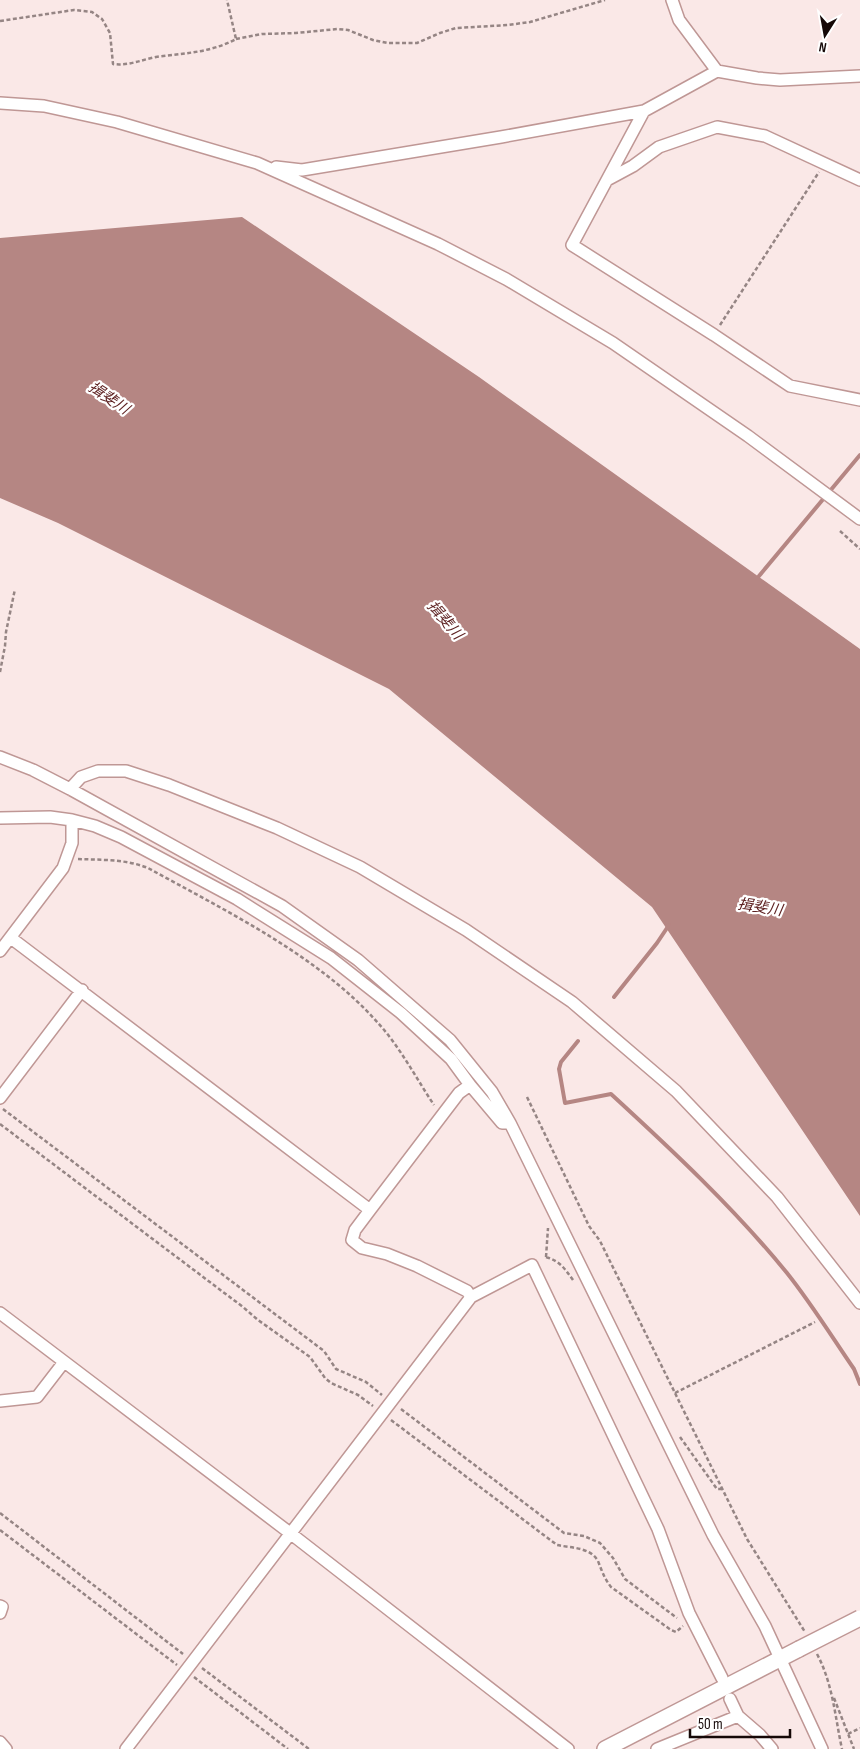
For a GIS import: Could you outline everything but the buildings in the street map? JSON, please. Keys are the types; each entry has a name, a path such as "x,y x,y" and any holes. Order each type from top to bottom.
{"street":[{"path":"672,0 679,20 717,71"},
{"path":"264,166 302,170 644,111 717,71 780,80 860,76"},
{"path":"0,103 44,106 117,122 264,166 438,244 506,279 614,343 717,414 860,519"},
{"path":"644,111 572,245 714,335 790,386 860,400"},
{"path":"607,180 633,166 660,147 717,127 765,136 860,180"},
{"path":"0,757 33,770 70,789 282,906 358,960 450,1040 492,1092 510,1123 713,1535 765,1626 822,1749"},
{"path":"70,789 81,777 98,771 126,771 169,785 277,828 360,867 466,930 572,1002 676,1091 777,1197 860,1303"},
{"path":"0,818 50,817 95,826 130,841 237,899 331,958 402,1014 450,1059 502,1123 510,1123"},
{"path":"0,951 63,868 72,843 72,820"},
{"path":"11,938 370,1210"},
{"path":"0,1098 82,990"},
{"path":"470,1085 459,1093 355,1230 352,1240 362,1248 387,1254 417,1266 467,1291 470,1297"},
{"path":"126,1749 470,1297 532,1264 658,1529 690,1614 722,1678"},
{"path":"0,1313 290,1533 568,1749"},
{"path":"0,1401 37,1397 64,1362"},
{"path":"0,1606 2,1607 0,1613"},
{"path":"605,1749 860,1618"},
{"path":"730,1699 738,1716 760,1735 772,1749"},
{"path":"657,1749 738,1716"},
{"path":"0,1742 6,1749"}],"path":[{"path":"227,0 236,40"},
{"path":"0,21 74,10 92,12 102,19 110,33 113,64 124,65 156,57 212,50 236,40 262,34 337,29 348,30 373,40 388,43 417,43 456,28 530,22 605,0"},
{"path":"714,335 825,163"},
{"path":"840,531 860,549"},
{"path":"0,672 15,589"},
{"path":"66,858 138,864 199,896 300,956 346,992 379,1023 390,1036 442,1117"},
{"path":"527,1097 589,1226 600,1241 747,1539 807,1634"},
{"path":"0,1107 324,1351 336,1369 366,1382 564,1533 584,1536 600,1543 625,1579 686,1624 676,1632 671,1630 611,1587 605,1580 597,1560 590,1553 557,1546 358,1395 331,1383 325,1378 310,1357 258,1320 0,1124"},
{"path":"533,1267 546,1258 547,1221"},
{"path":"675,1393 815,1322"},
{"path":"676,1432 717,1489 723,1489"},
{"path":"0,1514 190,1666 288,1749"},
{"path":"0,1530 308,1749"},
{"path":"815,1650 854,1749"},
{"path":"832,1694 842,1749"},
{"path":"848,1734 860,1728"}],"water":[{"name":"揖斐川","path":"242,217 479,377 860,649 860,1216 652,907 389,689 58,523 0,498 0,238"}],"waterway":[{"path":"759,576 860,455"},
{"path":"614,997 669,925"},
{"path":"578,1041 561,1062 559,1069 565,1103 611,1094 680,1158 746,1225 787,1273 854,1369 860,1384"}]}
